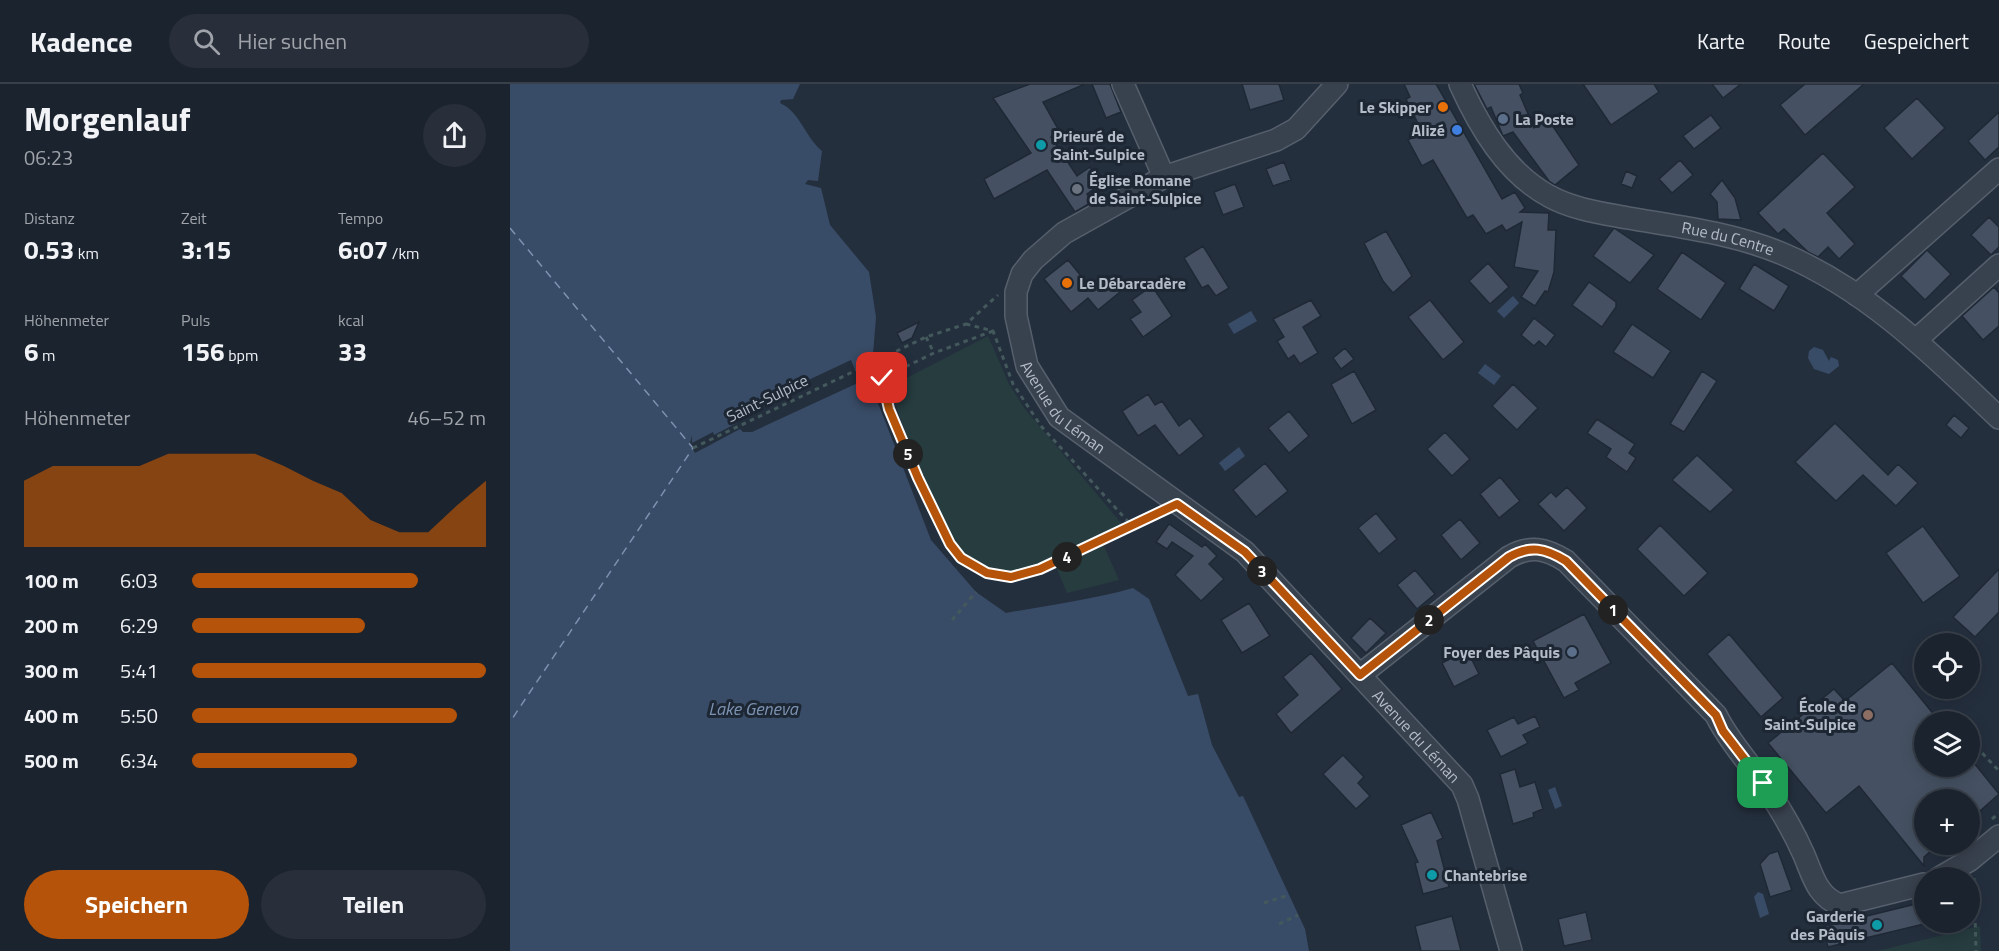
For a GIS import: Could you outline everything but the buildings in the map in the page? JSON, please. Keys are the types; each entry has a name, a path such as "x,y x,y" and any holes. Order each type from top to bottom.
{"street":[{"path":"1123,84 1164,177"},
{"path":"1022,274 1033,260 1064,233 1164,177 1276,140 1296,129 1336,84"},
{"name":"Rue du Centre","path":"1460,84 1472,111 1495,146 1513,167 1548,196 1610,214 1713,232 1751,242 1807,265 1857,295 1916,340 1999,418"},
{"path":"1857,295 1999,169"},
{"path":"1916,340 1999,265"},
{"name":"Avenue du Léman","path":"1022,274 1016,292 1016,316 1027,366 1043,395 1066,423 1245,552 1462,785 1511,951"},
{"path":"1360,675 1509,557 1524,549 1539,548 1555,554 1566,561 1716,715 1723,731 1763,783 1797,840 1820,893 1828,900 1840,905 1914,886"},
{"path":"1958,867 1999,836"}],"path":[{"name":"Saint-Sulpice","path":"693,448 926,337 966,324 1022,274"},
{"path":"993,331 934,353 882,378 889,409 918,478 950,544 961,558 973,566 1001,577 1020,576 1040,569 1177,504"},
{"path":"926,337 934,353"},
{"path":"952,620 976,592"},
{"path":"1980,751 1999,771"},
{"path":"1264,903 1288,895"},
{"path":"1279,924 1298,915"},
{"path":"1976,933 1976,951"}],"green space":[{"path":"988,336 1009,384 1025,409 1122,524 1021,571 997,570 982,566 968,557 955,543 931,502 889,387"},
{"path":"1104,546 1119,580 1067,593 1056,567"},
{"path":"1980,926 1981,951 1877,951 1951,933 1980,933"}],"water":[{"name":"Lake Geneva","path":"510,84 800,84 793,99 781,100 780,103 793,113 822,151 818,181 808,180 805,184 821,188 830,225 869,272 876,317 873,354 865,359 866,372 931,540 976,592 1006,613 1133,588 1149,599 1188,696 1198,694 1212,745 1239,797 1243,796 1305,929 1309,951 510,951","holes":["851,360 860,382 752,432 743,432 740,429 695,453 690,443 692,435 692,443 737,423 735,420 744,408 751,407"]},
{"path":"1513,296 1519,303 1504,318 1497,311"},
{"path":"1251,311 1257,321 1234,334 1228,324"},
{"path":"1814,347 1823,350 1829,361 1831,357 1838,360 1839,366 1829,374 1814,369 1808,358 1809,351"},
{"path":"1485,364 1501,376 1494,385 1478,373"},
{"path":"1239,447 1245,456 1225,471 1219,463"},
{"path":"1555,787 1562,806 1555,809 1548,790"},
{"path":"1758,892 1763,894 1769,914 1760,918 1754,897"}],"ferry route":[{"path":"510,228 693,448 510,722"}],"place":[{"name":"Le Skipper","path":"1443,107"},
{"name":"La Poste","path":"1503,119"},
{"name":"Alizé","path":"1457,130"},
{"name":"Prieuré de Saint-Sulpice","path":"1041,145"},
{"name":"Église Romane de Saint-Sulpice","path":"1077,189"},
{"name":"Le Débarcadère","path":"1067,283"},
{"name":"Foyer des Pâquis","path":"1572,652"},
{"name":"École de Saint-Sulpice","path":"1868,715"},
{"name":"Chantebrise","path":"1432,875"},
{"name":"Garderie des Pâquis","path":"1877,925"}],"route":[{"path":"882,378 889,409 918,478 950,544 961,558 987,573 1011,577 1040,569 1177,504 1245,552 1360,675 1509,557 1524,549 1539,548 1566,561 1716,715 1723,731 1763,783"}]}
